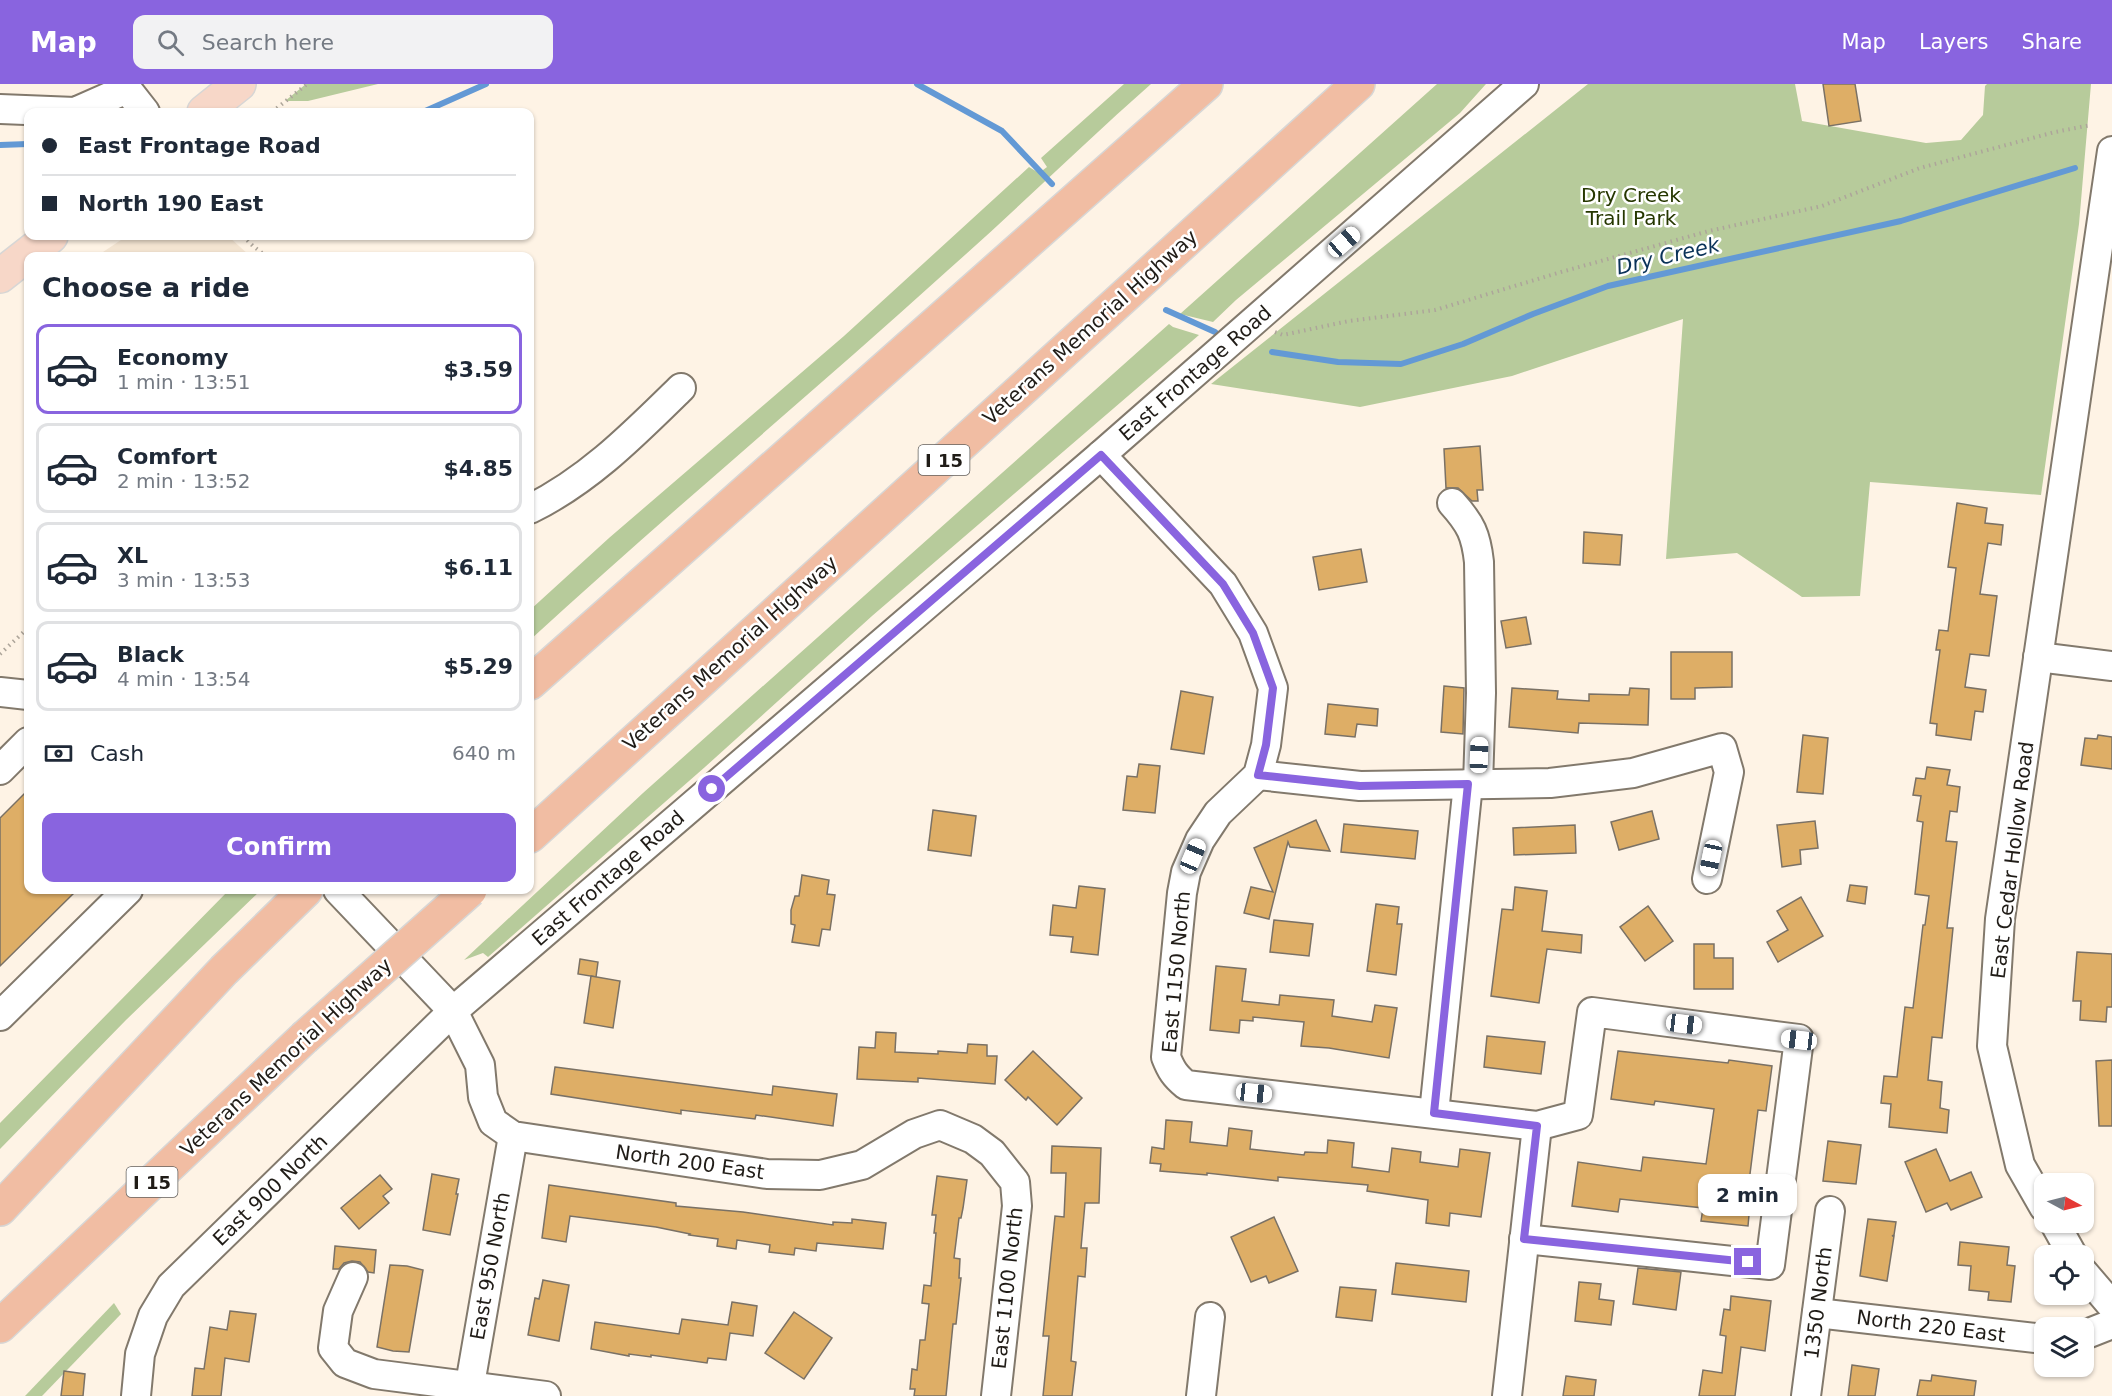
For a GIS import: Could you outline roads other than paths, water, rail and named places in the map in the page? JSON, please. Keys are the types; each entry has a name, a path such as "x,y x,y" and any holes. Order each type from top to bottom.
{"highway":[{"path":"534,679 1206,84"},
{"name":"Veterans Memorial Highway","path":"534,832 1358,84"},
{"path":"0,1209 224,969 302,894"},
{"name":"Veterans Memorial Highway","path":"0,1326 304,1038 466,894"}],"main road":[{"path":"209,108 239,84"},
{"path":"31,252 46,240"},
{"path":"0,276 24,257"}],"street":[{"name":"East Frontage Road","path":"453,1011 1101,455 1524,84"},
{"path":"83,108 126,86 142,108"},
{"path":"0,109 24,110"},
{"name":"East Cedar Hollow Road","path":"2034,1190 2020,1166 1992,1046 2000,920 2112,151"},
{"path":"534,507 593,470 613,454 681,388"},
{"path":"1101,455 1223,584 1253,633 1273,688 1266,745 1258,775 1360,786 1550,783 1633,773 1722,748 1729,772 1707,879"},
{"path":"1452,503 1469,521 1477,542 1481,693 1473,784 1434,1113 1537,1126 1578,1115 1592,1012 1799,1040 1770,1265 1524,1239"},
{"path":"2038,657 2112,666"},
{"path":"0,692 24,695"},
{"path":"0,770 24,746"},
{"name":"East 1150 North","path":"1258,775 1218,813 1200,840 1186,872 1166,1057 1171,1072 1186,1085 1434,1113"},
{"path":"0,1016 124,894"},
{"path":"342,894 453,1011 480,1065 483,1097 493,1122 513,1136"},
{"name":"East 900 North","path":"136,1396 140,1354 153,1316 171,1286 453,1011"},
{"name":"North 200 East","path":"513,1136 767,1174 820,1175 862,1166 914,1134 940,1125 973,1139 992,1153"},
{"path":"1507,1396 1537,1126"},
{"name":"East 950 North","path":"469,1392 513,1136"},
{"name":"East 1100 North","path":"992,1153 1015,1182 1017,1206 996,1396"},
{"name":"1350 North","path":"1806,1396 1830,1210"},
{"path":"353,1276 338,1311 333,1348 345,1363 374,1374 469,1392 546,1396"},
{"path":"2094,1285 2112,1306"},
{"name":"North 220 East","path":"1817,1313 2034,1338"},
{"path":"1201,1396 1210,1317"},
{"path":"2094,1331 2112,1324"}],"waterway":[{"name":"Dry Creek","path":"432,108 486,84"},
{"name":"Dry Creek","path":"917,84 1002,131 1052,184"},
{"name":"Dry Creek","path":"0,145 24,144"},
{"name":"Dry Creek","path":"1272,352 1338,362 1401,364 1463,344 1533,314 1608,286 1901,221 2075,168"},
{"name":"Dry Creek","path":"1166,310 1215,332"}],"park label":[{"name":"Dry Creek Trail Park","path":"1631,206"}]}
